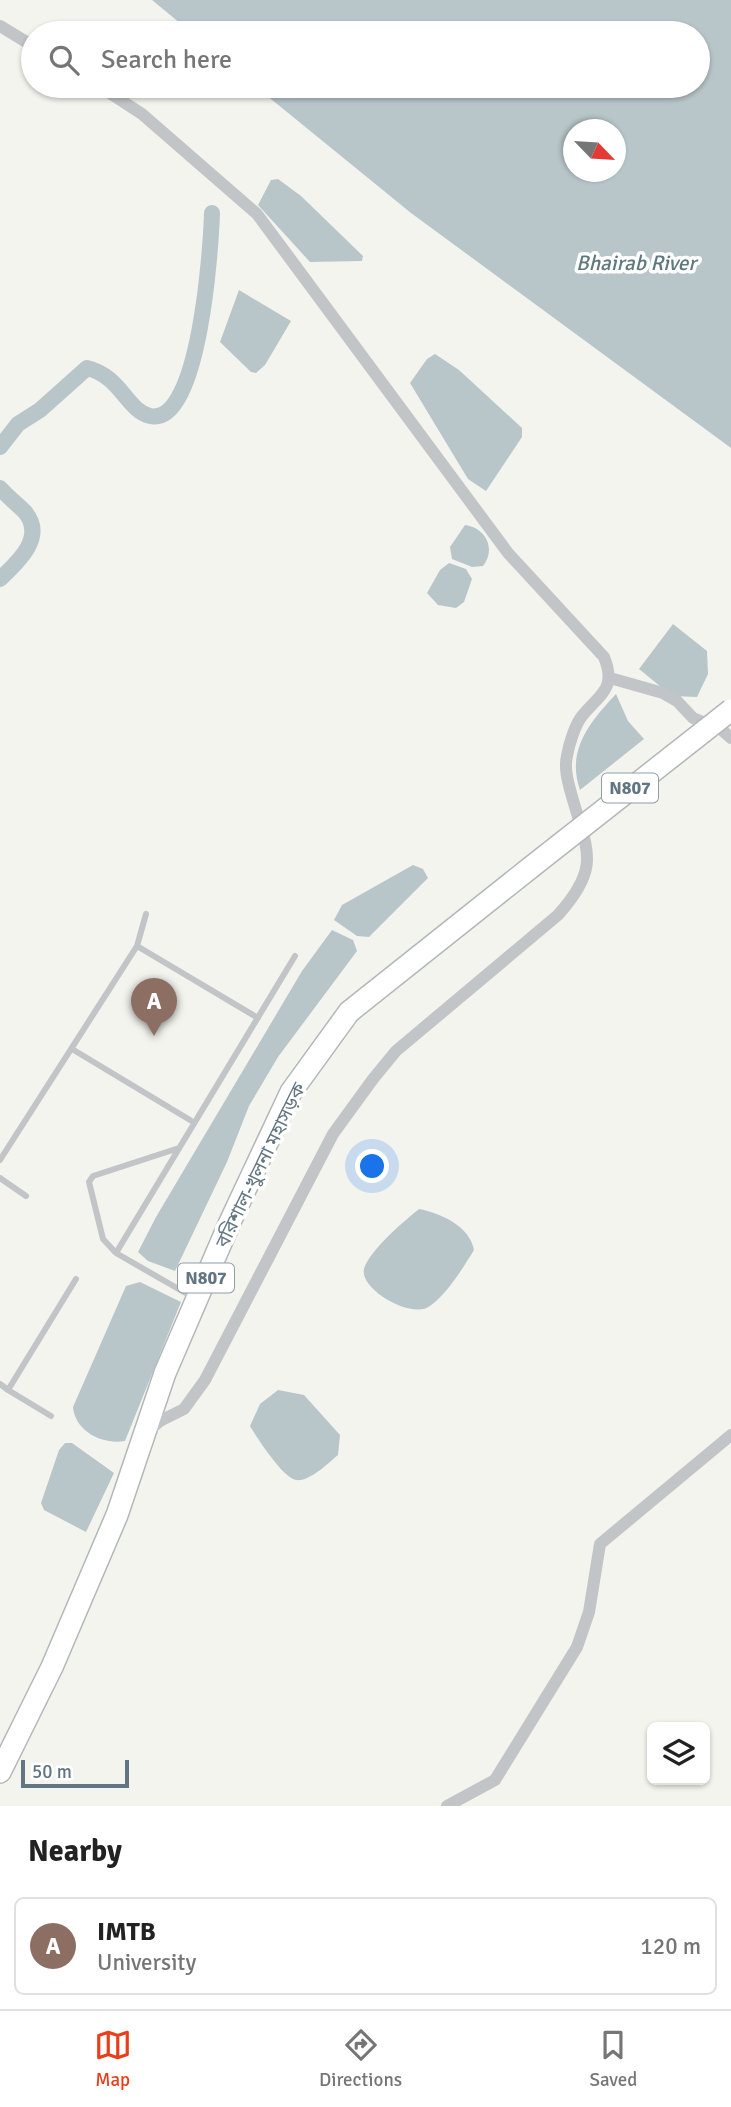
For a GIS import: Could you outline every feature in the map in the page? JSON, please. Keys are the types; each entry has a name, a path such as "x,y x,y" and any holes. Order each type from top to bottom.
{"highway":[{"name":"বরিশাল-খুলনা মহাসড়ক","path":"0,1772 52,1667 117,1515 166,1373 219,1247 292,1092 348,1012 731,709"}],"street":[{"path":"0,26 21,39"},
{"path":"117,98 142,114 257,215 508,553 604,657 610,678 606,691 580,718 566,758 567,780 586,848 588,871 578,893 558,915 396,1051 373,1079 333,1134 205,1380 184,1409 160,1420 144,1434"},
{"path":"610,678 663,693 677,701 693,718 722,730 731,738"},
{"path":"447,1806 495,1780 577,1647 589,1612 600,1544 731,1435"}],"lane":[{"path":"0,1160 137,946 146,914"},
{"path":"137,946 258,1018"},
{"path":"116,1253 295,956"},
{"path":"72,1049 190,1120"},
{"path":"179,1148 93,1176 89,1182 103,1239 116,1253 189,1295"},
{"path":"0,1178 26,1196"},
{"path":"8,1390 76,1279"},
{"path":"0,1384 51,1416"}],"water":[{"name":"Bhairab River","path":"152,0 731,0 731,448 411,213 270,98 710,98 710,21 177,21"},
{"path":"278,179 301,196 363,256 362,261 310,262 258,205 271,180"},
{"path":"239,290 291,321 265,365 256,373 251,372 220,342"},
{"path":"435,354 459,370 522,428 522,437 486,491 468,479 410,383 427,359"},
{"path":"465,525 479,530 487,541 489,553 483,566 472,567 452,559 450,547"},
{"path":"449,563 466,569 472,579 464,602 456,608 438,605 427,593 440,570"},
{"path":"673,624 707,651 708,674 697,697 672,696 639,669"},
{"path":"616,694 628,721 644,739 580,790 576,776 578,749 589,726"},
{"path":"413,865 423,869 428,878 369,937 357,936 334,920 342,905"},
{"path":"332,930 353,940 357,951 278,1057 249,1106 227,1162 175,1271 148,1261 138,1252 156,1217 302,971"},
{"path":"419,1209 453,1222 467,1234 474,1250 442,1295 430,1306 411,1309 378,1293 365,1277 364,1269 380,1245"},
{"path":"140,1282 181,1302 125,1441 107,1441 84,1429 75,1416 73,1407 126,1286"},
{"path":"278,1390 304,1395 340,1435 338,1455 301,1480 291,1478 284,1472 250,1426 260,1404"},
{"path":"65,1443 72,1443 114,1473 86,1532 44,1510 41,1503 59,1450"}],"waterway":[{"path":"0,447 18,424 40,410 87,368 108,378 142,413 150,416 167,412 181,393 199,331 209,260 212,213"},
{"path":"0,488 25,512 31,521 32,531 27,548 0,579"}],"place":[{"name":"IMTB","path":"154,1036"}]}
